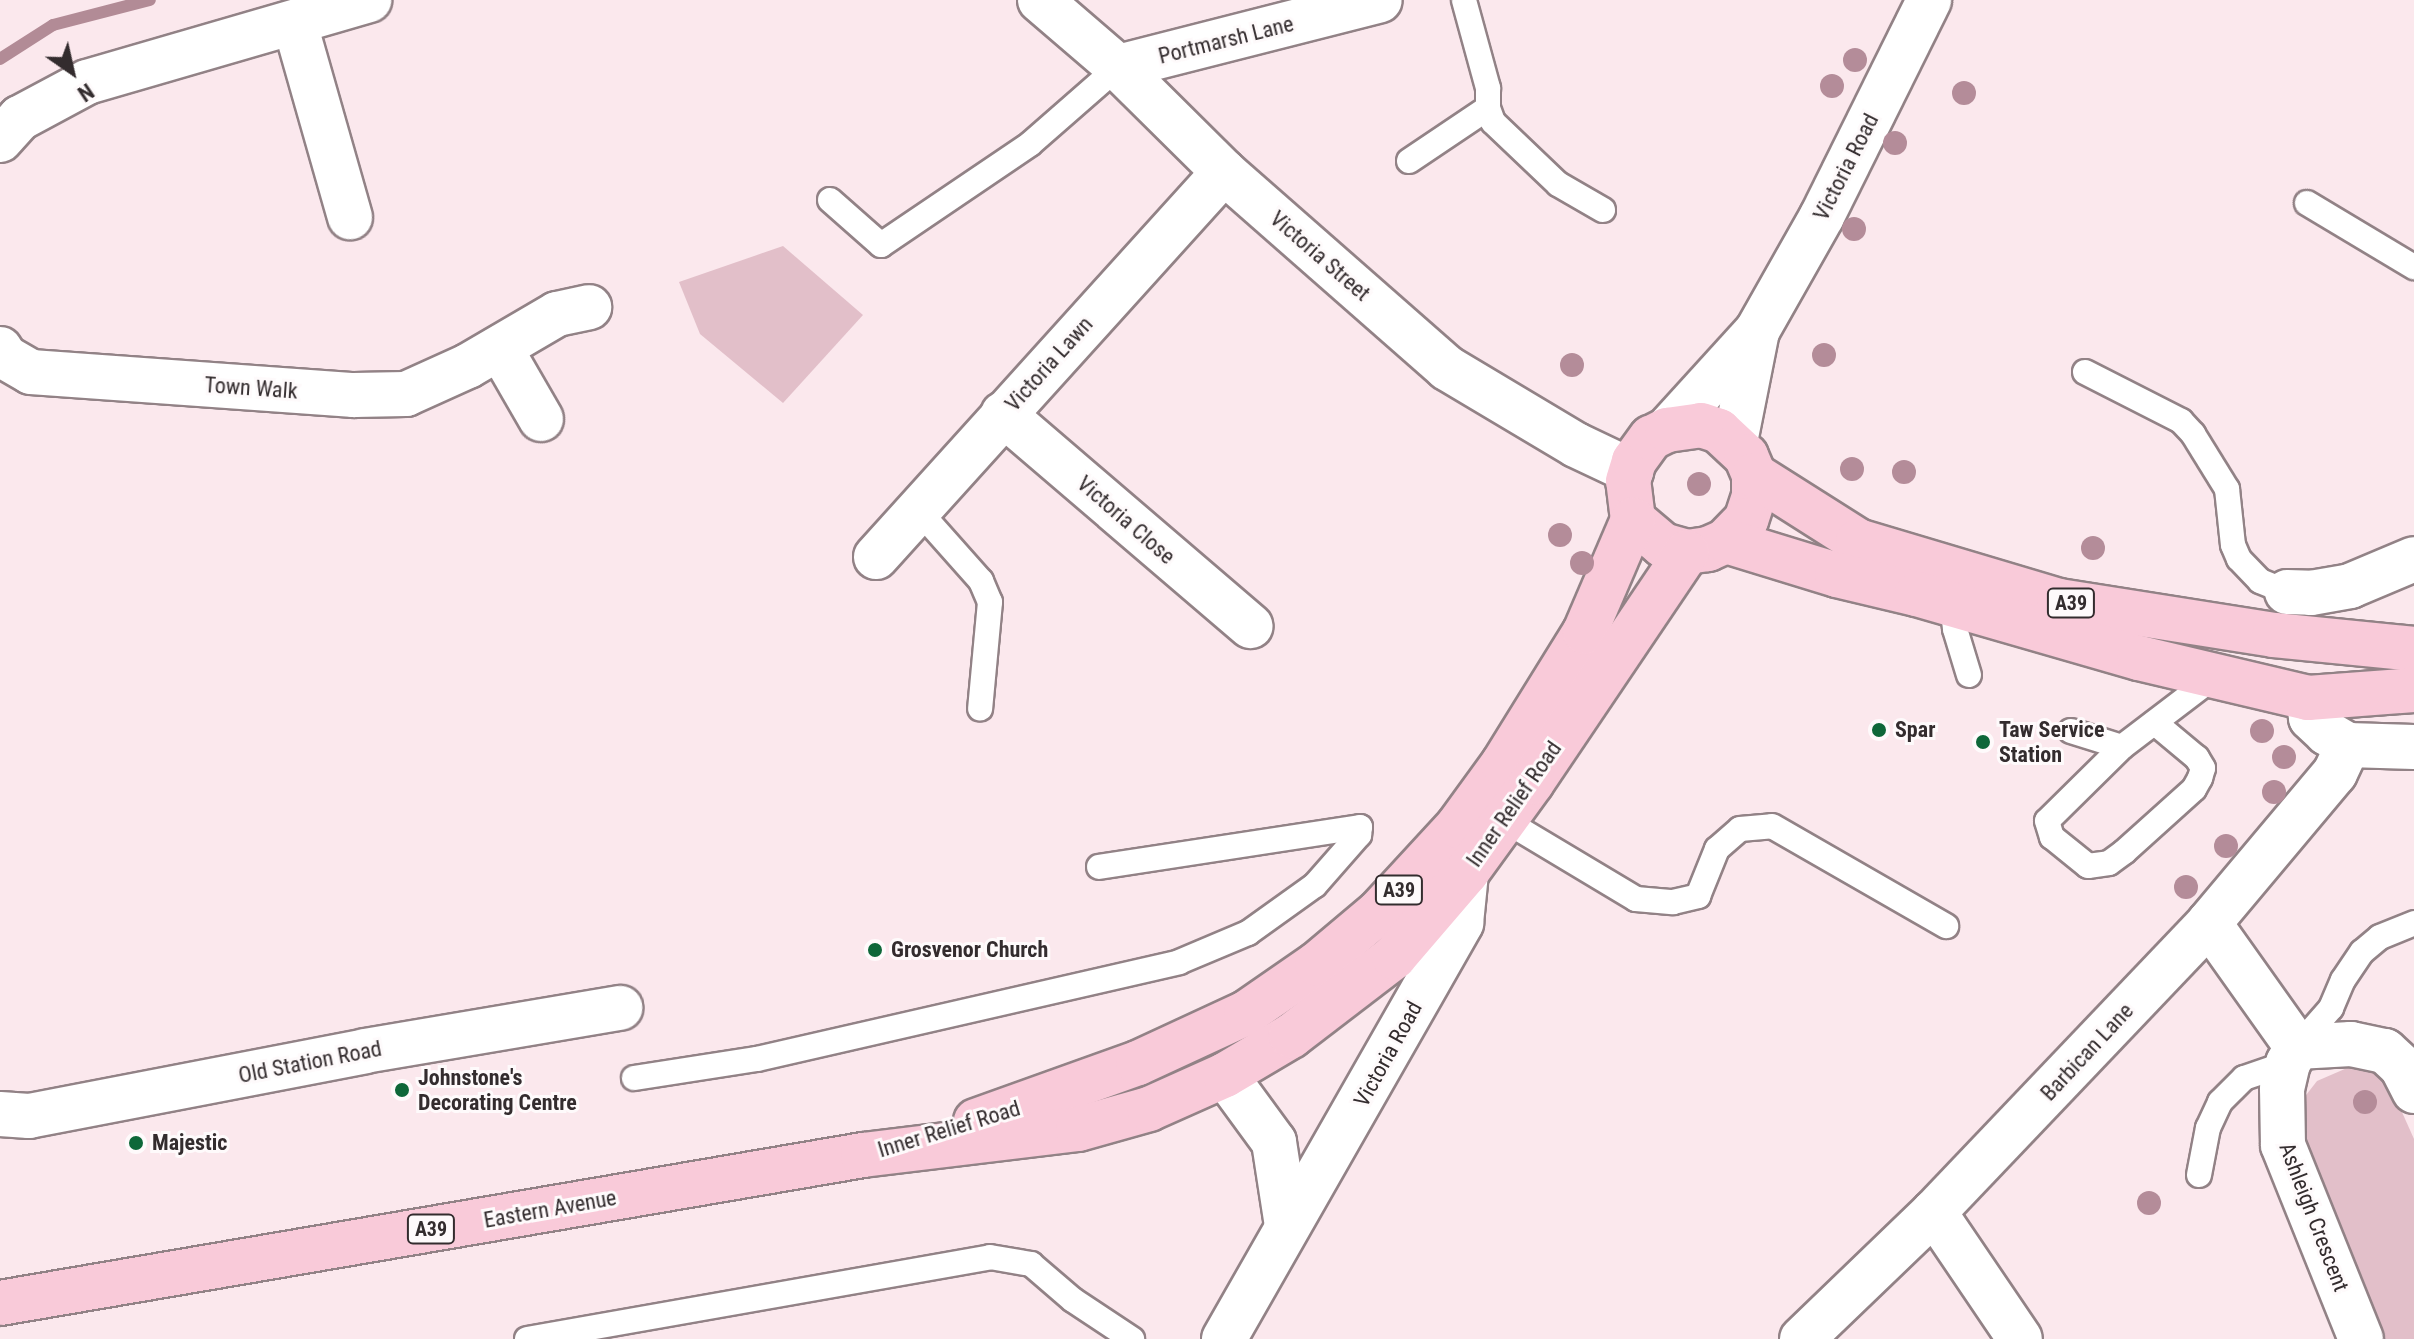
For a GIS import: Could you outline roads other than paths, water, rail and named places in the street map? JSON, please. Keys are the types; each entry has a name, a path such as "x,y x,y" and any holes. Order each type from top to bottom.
{"main road":[{"name":"A39","path":"1667,430 1701,425 1858,541 2059,601 2274,635 2414,649"},
{"path":"1631,471 1651,438 1667,430"},
{"name":"A39","path":"1706,546 1746,520 1754,496 1744,459"},
{"name":"A39","path":"1631,471 1629,499 1633,520 1663,545 1706,546 1837,575 2214,677 2308,698 2414,690"},
{"name":"Inner Relief Road","path":"863,1155 1021,1108 1138,1063 1246,1013 1317,964 1379,912 1458,826 1503,764 1585,632 1633,520"},
{"name":"Inner Relief Road","path":"863,1155 1078,1129 1149,1109 1225,1075 1291,1036 1394,957 1466,873 1706,546"},
{"path":"1225,1075 1246,1013"},
{"name":"Eastern Avenue","path":"0,1303 863,1155"}],"street":[{"path":"0,140 20,118 87,82 369,0"},
{"name":"Victoria Street","path":"1040,0 1118,67 1224,172 1447,368 1541,425 1631,471"},
{"name":"Portmarsh Lane","path":"1118,67 1380,0"},
{"name":"Victoria Road","path":"1667,430 1757,331 1822,216 1929,0"},
{"path":"295,24 350,217"},
{"name":"Victoria Lawn","path":"876,557 1224,172"},
{"name":"Town Walk","path":"0,349 5,357 31,372 354,395 406,394 500,348 557,314 589,307"},
{"name":"Victoria Road","path":"1744,459 1757,331"},
{"path":"500,348 541,419"},
{"name":"Victoria Close","path":"1003,414 1250,626"},
{"path":"2287,592 2311,593 2350,586 2414,559"},
{"path":"2308,698 2311,718 2327,733 2348,745 2414,747"},
{"name":"Barbican Lane","path":"1802,1339 1934,1212 2209,923 2335,773 2348,745"},
{"name":"Victoria Road","path":"1224,1339 1461,923 1466,873"},
{"path":"2209,923 2293,1055 2351,1044 2385,1051 2402,1067 2414,1091"},
{"name":"Old Station Road","path":"0,1114 29,1116 365,1051 620,1008"},
{"name":"Ashleigh Crescent","path":"2293,1055 2280,1113 2283,1145 2361,1339"},
{"path":"1225,1075 1274,1142 1287,1226"},
{"path":"1934,1212 2020,1339"}],"lane":[{"path":"1464,0 1488,88 1488,108 1493,122 1558,184 1603,210"},
{"path":"830,200 881,245 1030,144 1118,67"},
{"path":"1409,161 1488,108"},
{"path":"2307,203 2414,267"},
{"path":"2085,372 2181,421 2193,434 2227,489 2233,545 2239,559 2260,581 2287,592"},
{"path":"918,510 981,581 990,602 980,709"},
{"path":"1952,604 1955,629 1969,675"},
{"path":"2155,723 2197,758 2203,768 2200,778 2194,789 2124,852 2109,863 2088,866 2052,837 2047,821 2122,747 2214,677"},
{"path":"2071,731 2122,747"},
{"path":"1504,820 1636,899 1673,902 1698,896 1717,849 1740,829 1772,826 1946,926"},
{"path":"634,1078 757,1059 1179,962 1248,933 1315,885 1359,835 1360,827 1099,867"},
{"path":"2199,1175 2208,1128 2220,1102 2244,1078 2293,1055 2331,1008 2343,980 2362,952 2380,937 2414,923"},
{"path":"527,1339 990,1257 1031,1264 1073,1300 1132,1339"}],"waterway":[{"path":"0,59 53,25 150,0"}],"place":[{"name":"Spar","path":"1879,730"},
{"name":"Taw Service Station","path":"1983,742"},
{"name":"Grosvenor Church","path":"875,950"},
{"name":"Johnstone's Decorating Centre","path":"402,1090"},
{"name":"Majestic","path":"136,1143"}]}
